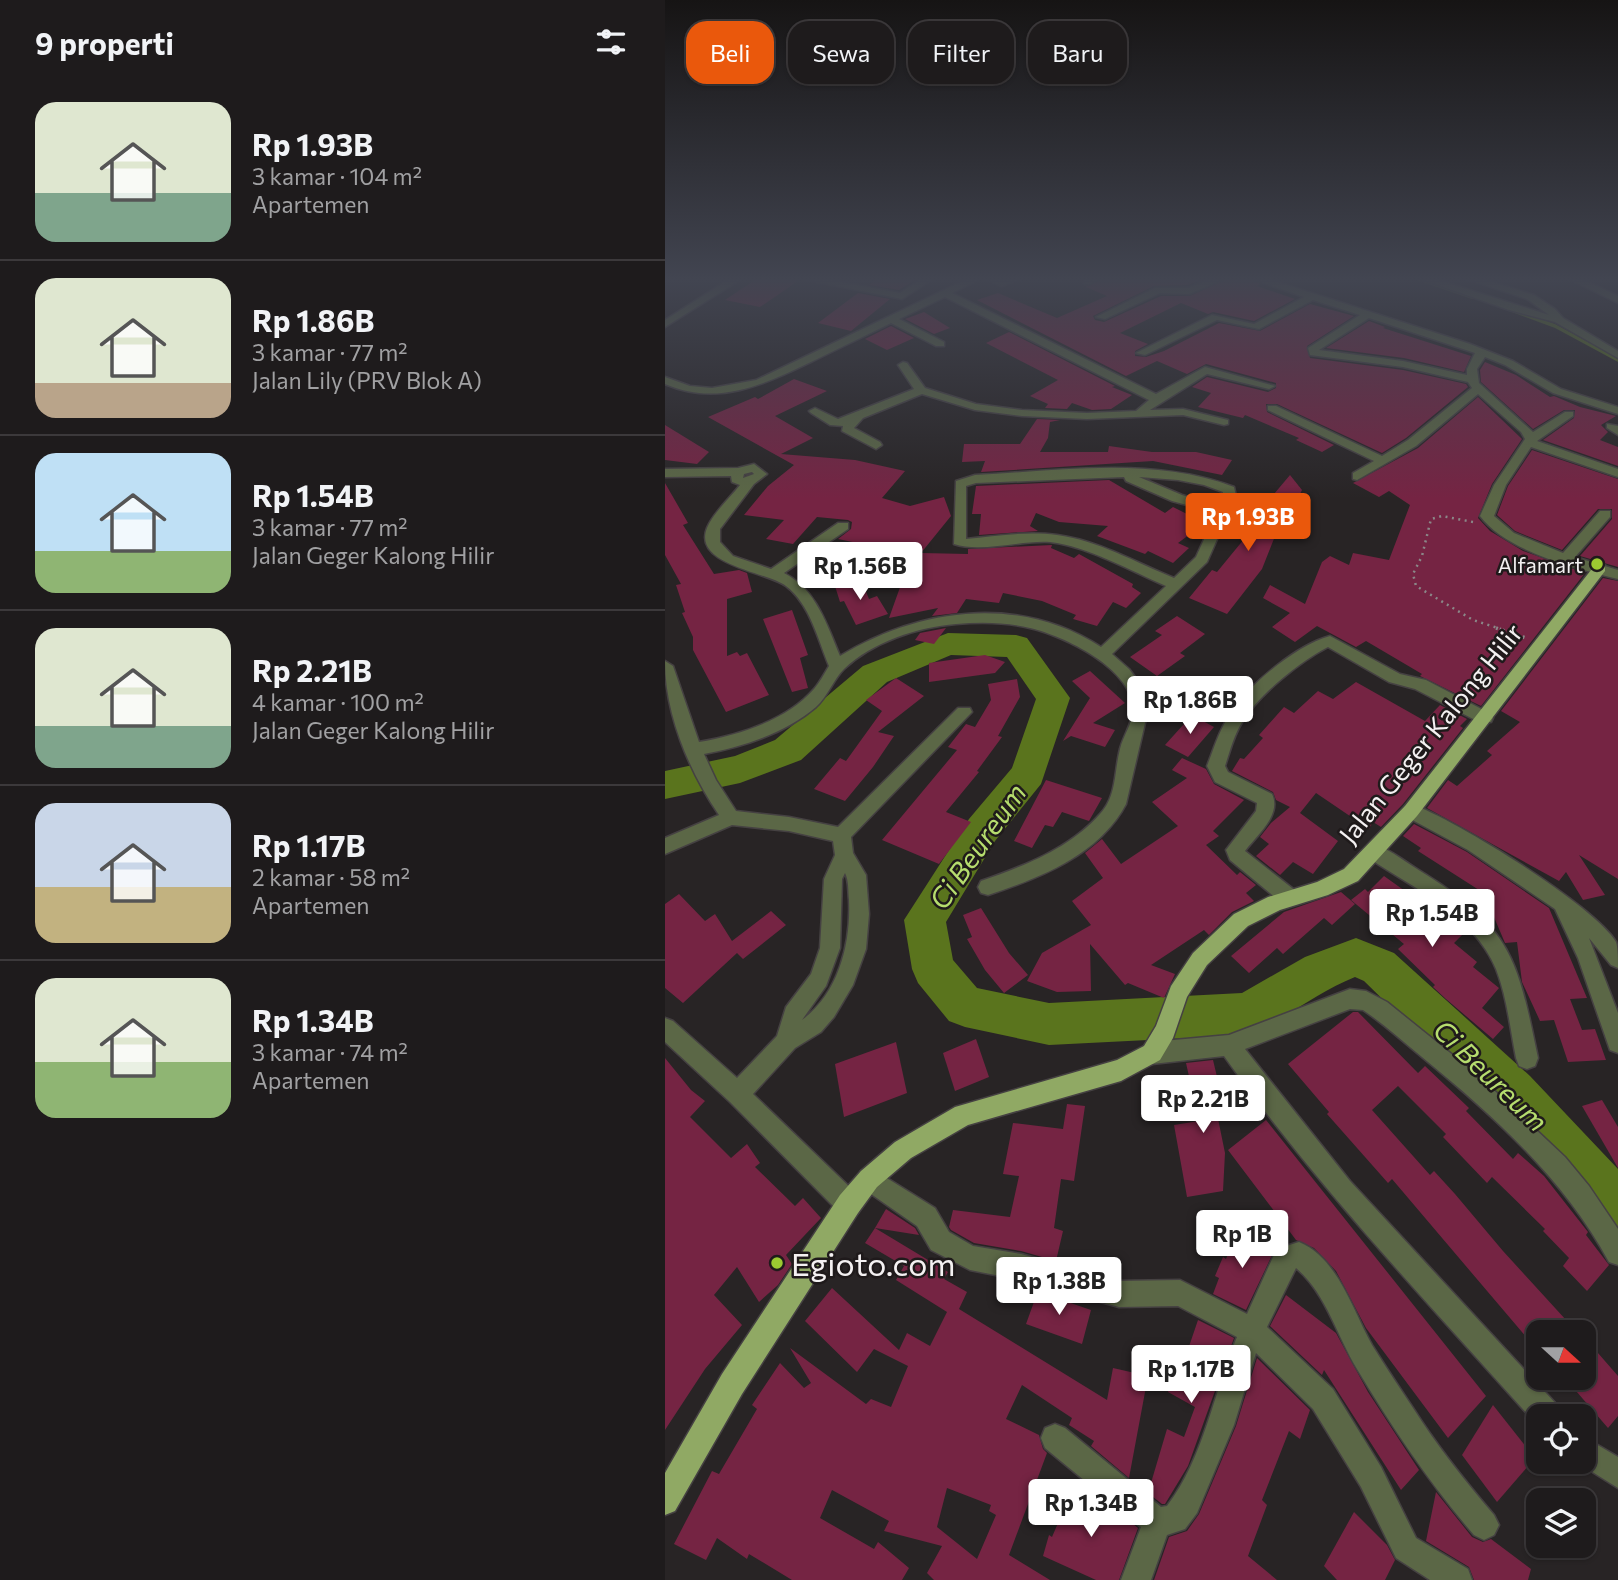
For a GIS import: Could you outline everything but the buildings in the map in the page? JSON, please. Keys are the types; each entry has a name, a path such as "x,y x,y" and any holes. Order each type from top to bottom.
{"main road":[{"name":"Jalan Geger Kalong Hilir","path":"1152,1053 1165,1031 1178,993 1200,959 1241,920 1275,902 1338,883 1351,875 1411,811 1600,568"},
{"path":"665,1501 732,1384 849,1204 869,1179 903,1150 963,1115 1121,1070 1152,1053"}],"street":[{"path":"665,380 684,389 733,391 760,382 822,352"},
{"path":"1063,352 1183,412 1224,422"},
{"path":"1142,354 1147,352"},
{"path":"1312,352 1403,364 1474,384 1526,430 1530,440 1618,473"},
{"path":"1474,384 1472,369 1479,361 1481,352 1509,363 1557,391 1618,411"},
{"path":"903,365 921,390 975,407 1022,413 1087,416 1183,412"},
{"path":"1139,414 1156,398 1205,370 1269,386"},
{"path":"1357,476 1412,443 1474,384"},
{"path":"815,411 838,424 921,390"},
{"path":"1272,408 1384,461"},
{"path":"870,412 846,429 876,445"},
{"path":"1569,414 1530,440 1503,481 1487,516 1502,532 1618,575"},
{"path":"665,473 744,477 719,519 712,537 720,555 774,573 792,583 807,601 837,666"},
{"path":"1121,474 1177,498 1223,511"},
{"path":"1103,654 1177,585 1202,559 1231,493 1223,486 1180,476 1121,474 963,481 958,487 957,540 961,542 1056,537 1177,585"},
{"path":"1567,557 1605,514"},
{"path":"774,573 842,526"},
{"path":"693,751 716,747 757,732 804,707 820,694 837,666 888,634 933,621 974,617 1015,620 1063,635 1103,654 1136,688 1142,708 1128,750 1120,802 1107,819 1071,850 1049,863 988,887"},
{"path":"1290,898 1237,855 1235,850 1265,813 1266,799 1221,777 1216,766 1238,714 1271,682 1312,647 1330,641 1395,678 1420,684 1485,718"},
{"path":"665,666 693,751 726,811"},
{"path":"843,845 964,712"},
{"path":"665,846 726,811 789,824 843,845 857,876 859,914 856,949 843,985 827,1010 813,1025 787,1041 738,1094"},
{"path":"1411,811 1475,845 1562,903 1597,933 1618,959"},
{"path":"1374,852 1470,916 1489,938 1504,963 1527,1058"},
{"path":"1562,903 1588,958 1618,1043"},
{"path":"1152,1053 1229,1045 1350,999 1366,1001 1450,1066 1523,1132 1583,1196 1606,1227 1618,1253"},
{"path":"665,1028 738,1094 849,1204"},
{"path":"1229,1045 1262,1092 1330,1176 1537,1404"},
{"path":"869,1179 926,1217 940,1241 970,1258 1021,1267 1119,1294 1179,1293 1253,1331 1323,1399 1371,1478 1406,1548 1457,1580"},
{"path":"1055,1438 1157,1522 1175,1519 1187,1503 1220,1425 1239,1363 1253,1331 1289,1257 1299,1254 1315,1267 1363,1354 1438,1469 1484,1525"},
{"path":"1596,1459 1618,1474"},
{"path":"1136,1580 1157,1522"}],"path":[{"path":"1487,516 1473,522 1442,516 1431,519 1422,556 1413,574 1416,586 1473,620 1541,644"}],"waterway":[{"path":"1603,352 1618,360"},
{"name":"Ci Beureum","path":"665,785 740,769 788,750 875,674 948,644 1016,646 1053,698 1028,774 982,830 925,920 933,969 965,1006 1049,1024 1247,1014 1320,971 1356,957 1379,967 1513,1093 1618,1205"}],"place":[{"name":"Alfamart","path":"1597,564"},
{"name":"Egioto.com","path":"777,1263"}]}
